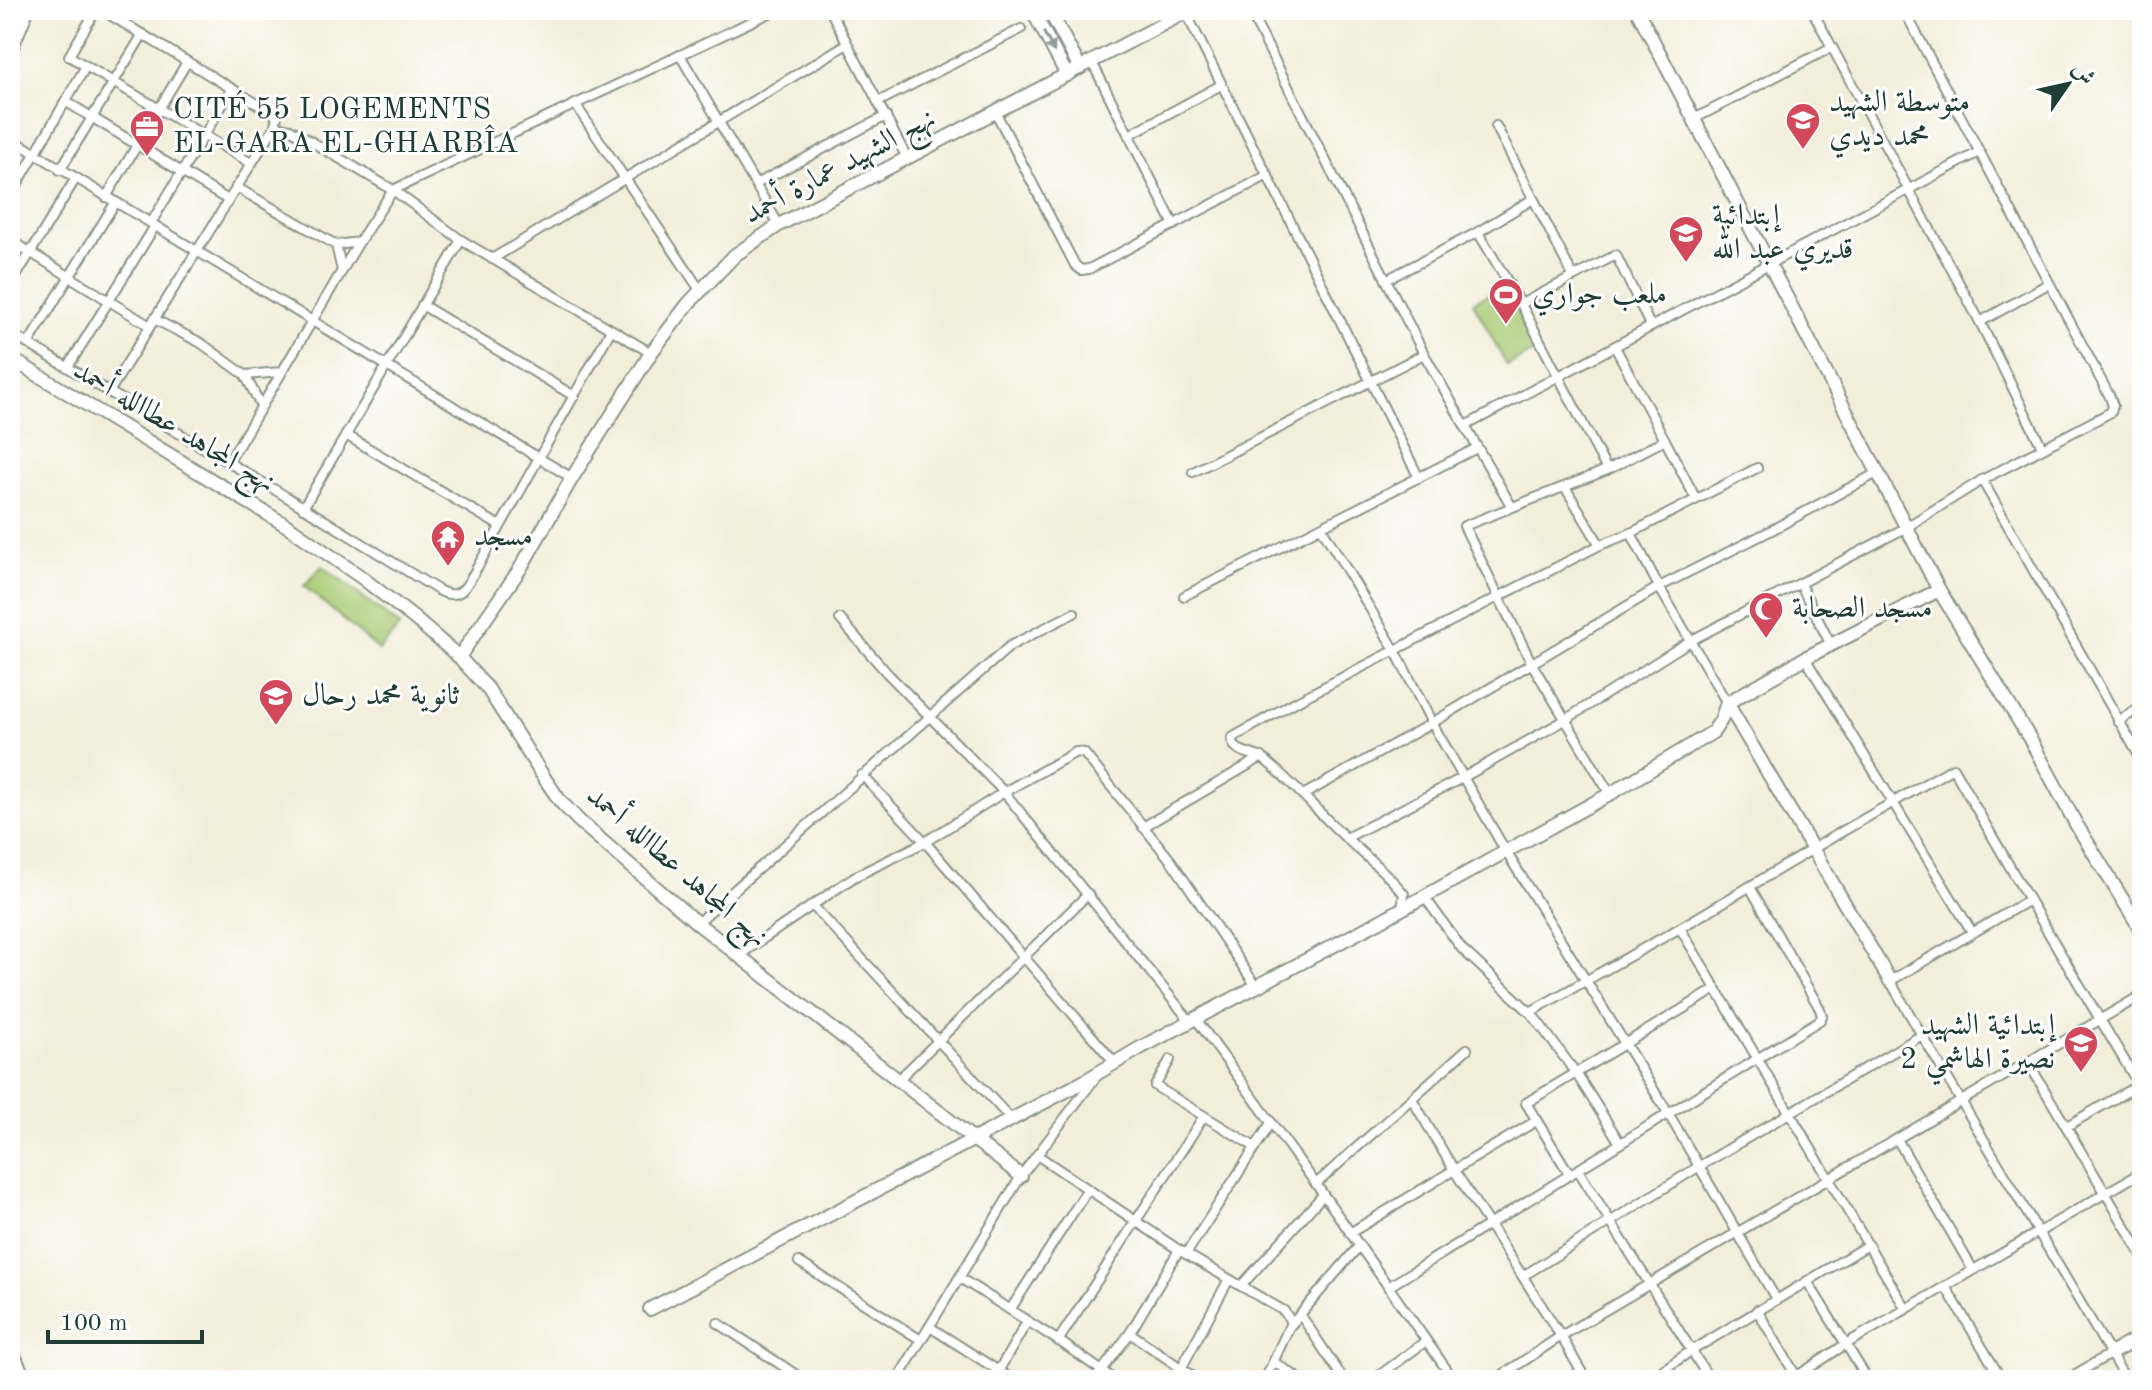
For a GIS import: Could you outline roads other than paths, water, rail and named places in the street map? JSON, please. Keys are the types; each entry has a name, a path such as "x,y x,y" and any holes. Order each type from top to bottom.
{"main road":[{"path":"10,49 26,10"}],"street":[{"path":"96,10 69,56 251,163"},
{"path":"102,10 277,116 275,126 109,392"},
{"path":"228,463 393,190 776,10"},
{"path":"830,10 907,158"},
{"path":"1032,10 1067,75"},
{"path":"1049,10 1129,135 1174,225"},
{"path":"1249,10 1424,354 1512,507"},
{"path":"1637,10 1905,528 2030,739 2076,824 2142,931"},
{"path":"1812,10 1980,322 2042,447"},
{"path":"1346,838 1464,777 1565,720 1690,641 1905,528 1982,480 2106,415 2113,406 1904,10"},
{"path":"1187,11 1221,85 1419,478"},
{"name":"نهج الشهيد عمارة أحمد","path":"459,657 520,569 572,478 651,353 700,290 735,255 779,225 1187,11"},
{"path":"878,102 1021,29"},
{"path":"60,170 143,34"},
{"path":"492,259 847,44"},
{"path":"1694,119 1832,47"},
{"path":"680,55 779,225"},
{"path":"106,197 187,62"},
{"path":"10,197 86,66"},
{"path":"1129,135 1221,85"},
{"path":"68,367 232,89"},
{"path":"65,101 228,200"},
{"path":"575,104 700,290"},
{"path":"996,113 1075,265 1081,270 1089,269 1268,175"},
{"path":"756,184 886,116"},
{"path":"275,126 290,129 393,190 461,240 651,353"},
{"path":"1496,126 1573,276"},
{"path":"10,138 572,478"},
{"path":"1465,426 1979,152"},
{"path":"10,286 76,178"},
{"path":"236,187 336,245 359,242"},
{"path":"1386,280 1533,199"},
{"path":"28,344 115,203"},
{"path":"1478,232 1521,304 1607,470"},
{"path":"10,240 108,300 201,343 245,375 261,406"},
{"path":"303,508 461,240"},
{"path":"336,245 342,271"},
{"path":"1521,304 1616,255 1651,327"},
{"path":"1980,322 2048,284"},
{"path":"422,305 574,396"},
{"path":"10,333 438,590 456,595 464,589 611,330"},
{"path":"1615,347 1696,499"},
{"path":"1193,472 1424,354"},
{"name":"نهج المجاهد عطاالله أحمد","path":"10,358 289,527 361,577 459,657 488,689 560,801 579,821 738,956 1021,1176"},
{"path":"245,375 281,372"},
{"path":"346,435 500,526"},
{"path":"1610,794 1532,664 1464,526 1607,470 1665,440"},
{"path":"1184,596 1477,448"},
{"path":"1402,908 1404,894 1395,882 1262,757 1235,748 1232,738 1498,597 1757,468"},
{"path":"1303,795 1432,723 1659,587 1877,473"},
{"path":"1982,480 2142,761"},
{"path":"1565,487 1600,545"},
{"path":"1321,527 1395,650 1432,723 1505,850 1668,1113 1776,1299"},
{"path":"1631,533 1690,641 2126,1380"},
{"path":"1800,584 1831,645"},
{"path":"650,1309 975,1139 1610,794 1713,732 1727,703 1805,658 1939,590"},
{"path":"697,923 1010,646 1074,613"},
{"path":"840,619 887,673 1004,792 1193,1020 1316,1184 1454,1380"},
{"path":"1805,658 1972,932"},
{"path":"2118,721 2142,707"},
{"path":"738,956 854,877 925,842 1004,792 1076,752 1084,753 1172,862 1256,986"},
{"path":"1143,827 1262,757"},
{"path":"1530,1012 1953,768 2140,1084 2067,1126"},
{"path":"862,775 925,842 1115,1063"},
{"path":"1388,1287 1817,1024 1822,1016 1820,1009 1750,887"},
{"path":"898,1080 1088,894"},
{"path":"1424,896 1462,949 1530,1012 1576,1073 1620,1143"},
{"path":"1890,981 2029,900"},
{"path":"812,905 1010,1118"},
{"path":"1680,928 1906,1309"},
{"path":"1710,1380 1611,1222 1526,1103 1716,989"},
{"path":"1495,1380 1561,1336 2142,995"},
{"path":"1523,1276 1698,1167 1922,1035"},
{"path":"1316,1184 1467,1049"},
{"path":"1170,1060 1155,1086 1255,1147"},
{"path":"2028,1062 2142,1255"},
{"path":"901,1378 1021,1176 1101,1071"},
{"path":"1412,1099 1586,1380"},
{"path":"1058,1341 1204,1116"},
{"path":"1350,1233 1536,1121"},
{"path":"1095,1380 1271,1123"},
{"path":"1897,1139 1973,1270"},
{"path":"1037,1155 1183,1252 1284,1311 1290,1325"},
{"path":"1757,1310 1795,1379 1846,1344 2142,1172"},
{"path":"1010,1310 1088,1189"},
{"path":"1241,1286 1323,1195"},
{"path":"1648,1380 1757,1310 1868,1245"},
{"path":"1265,1380 1290,1325 1359,1246"},
{"path":"799,1262 921,1340"},
{"path":"960,1278 1115,1380"},
{"path":"1175,1380 1229,1279"},
{"path":"1807,1281 1868,1380"},
{"path":"1945,1286 2002,1380"},
{"path":"1300,1314 1344,1380"},
{"path":"993,1380 1027,1322"},
{"path":"718,1323 804,1380"},
{"path":"930,1327 1013,1380"},
{"path":"1130,1333 1198,1380"},
{"path":"2066,1380 2142,1336"},
{"path":"10,1341 27,1380"},
{"path":"1373,1380 1426,1341"},
{"path":"1274,1362 1301,1380"}],"place":[{"name":"متوسطة الشهيد محمد ديدي","path":"1803,151"},
{"name":"CITÉ 55 LOGEMENTS EL-GARA EL-GHARBÎA","path":"147,158"},
{"name":"إبتدائية قديري عبد الله","path":"1686,264"},
{"name":"ملعب جواري","path":"1506,326"},
{"name":"مسجد","path":"448,568"},
{"name":"مسجد الصحابة","path":"1766,640"},
{"name":"ثانوية محمد رحال","path":"276,727"},
{"name":"إبتدائية الشهيد نصيرة الهاشمي 2","path":"2081,1074"}]}
